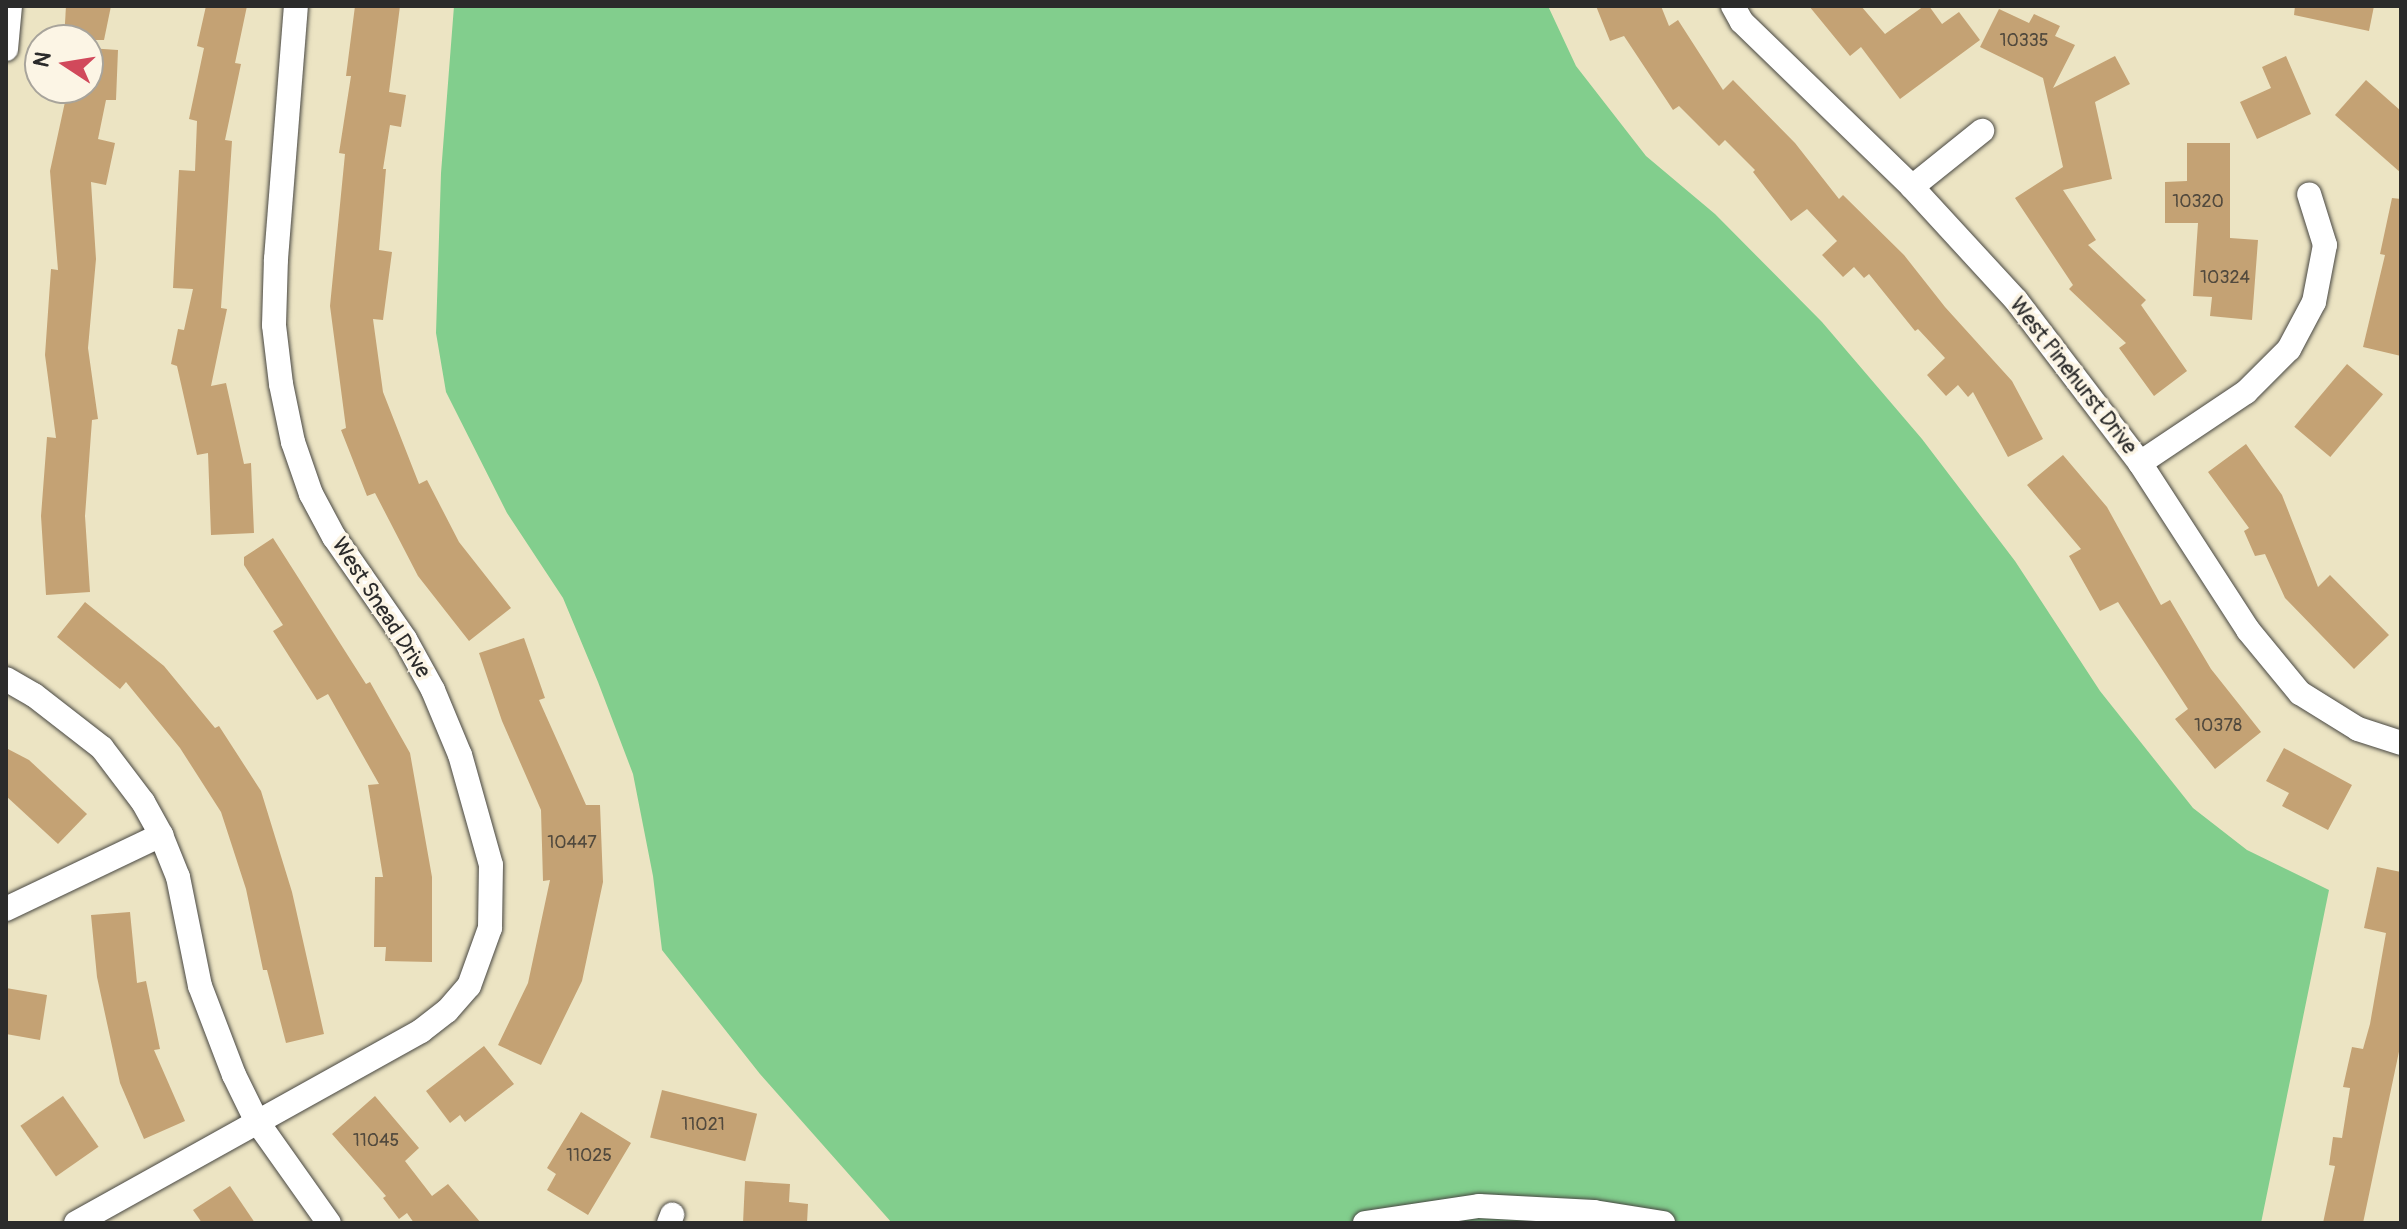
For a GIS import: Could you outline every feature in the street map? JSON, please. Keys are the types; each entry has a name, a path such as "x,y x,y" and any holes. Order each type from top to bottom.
{"street":[{"path":"6,49 10,6"},
{"name":"West Snead Drive","path":"76,1223 256,1120 421,1031 447,1011 469,986 482,958 490,928 491,865 482,823 460,755 433,690 405,639 334,537 311,494 293,442 274,325 285,110 296,6"},
{"name":"West Pinehurst Drive","path":"1733,6 1742,22 1912,187 2016,300 2140,463 2248,630 2300,693 2358,729 2401,743"},
{"path":"1912,187 1982,131"},
{"path":"2140,463 2246,392 2289,349 2314,302 2325,245 2309,194"},
{"path":"6,679 45,702 102,748 143,802 178,877 200,986 218,1036 256,1120 329,1223"},
{"path":"6,909 161,835"},
{"path":"1365,1223 1479,1206 1594,1212 1663,1223"}],"green space":[{"path":"454,6 1548,6 1576,66 1646,156 1715,214 1822,322 1922,439 2015,561 2100,691 2193,808 2247,850 2329,890 2261,1223 892,1223 760,1074 662,950 653,876 633,774 598,682 563,598 507,513 446,392 436,333 441,173"}],"building":[{"path":"66,6 111,6 104,40 104,24 65,24"},
{"path":"206,6 247,6 235,63 241,64 225,140 232,141 221,308 227,309 211,386 226,383 244,464 251,463 254,533 211,535 208,453 197,455 177,366 171,364 178,329 184,330 193,289 173,288 179,170 195,171 197,121 189,119 204,48 197,46"},
{"path":"355,6 400,6 389,92 406,95 401,127 390,125 383,169 386,169 379,250 392,252 383,320 373,319 383,392 419,484 427,480 459,542 511,608 469,641 418,576 375,493 367,496 341,430 346,428 330,306 345,154 339,153 351,76 346,76"},
{"path":"1596,6 1661,6 1669,26 1678,20 1723,90 1733,80 1795,143 1839,199 1843,195 1904,255 1945,307 2012,381 2043,439 2008,457 1973,392 1968,397 1958,385 1946,396 1927,375 1945,358 1918,329 1915,331 1869,274 1864,278 1854,267 1843,277 1822,255 1837,241 1807,209 1791,221 1753,172 1755,170 1725,140 1719,146 1679,106 1673,110 1624,36 1610,41"},
{"path":"1809,6 1861,6 1885,34 1924,6 1929,6 1942,24 1959,12 1980,40 1900,99 1861,47 1850,56"},
{"path":"2295,6 2374,6 2369,31 2294,15"},
{"path":"1999,9 2029,23 2034,14 2060,26 2055,36 2075,45 2053,88 2115,56 2130,84 2095,102 2112,179 2063,190 2096,240 2088,245 2146,300 2141,305 2187,371 2154,396 2119,348 2126,343 2069,289 2073,285 2015,198 2063,167 2043,78 1980,47"},
{"path":"104,49 118,50 116,100 106,100 98,139 115,143 106,185 91,182 96,259 88,348 98,419 92,420 85,516 90,592 46,595 41,516 47,437 56,438 45,355 51,269 58,270 50,171 65,104 104,104"},
{"path":"2286,56 2311,114 2257,139 2240,102 2271,88 2262,67"},
{"path":"2366,80 2401,111 2401,173 2335,115"},
{"path":"2187,143 2230,143 2230,238 2258,240 2252,320 2210,316 2212,297 2193,296 2198,223 2165,223 2165,182 2187,181"},
{"path":"2392,198 2401,199 2401,356 2363,347 2385,255 2380,254"},
{"path":"2347,364 2383,394 2330,457 2294,427"},
{"path":"2246,444 2282,495 2318,587 2330,575 2389,635 2354,669 2285,598 2265,554 2255,556 2244,531 2249,528 2208,472"},
{"path":"2063,455 2107,507 2161,605 2170,600 2211,669 2261,732 2215,769 2175,719 2188,709 2118,602 2100,611 2069,556 2081,549 2027,485"},
{"path":"273,538 366,684 370,682 410,753 432,877 432,962 385,961 386,947 374,947 375,877 383,877 368,785 379,784 328,694 317,700 273,631 283,625 244,565 244,557"},
{"path":"85,602 164,666 215,728 219,726 261,791 292,892 324,1034 286,1043 267,970 263,970 246,889 221,812 180,748 126,682 120,689 57,637"},
{"path":"524,638 545,698 539,700 586,805 600,805 603,882 582,981 541,1065 498,1045 528,983 550,880 543,881 541,810 502,721 479,653"},
{"path":"6,748 29,760 87,814 58,844 6,796"},
{"path":"2284,748 2352,785 2328,830 2282,806 2289,793 2266,781"},
{"path":"2377,867 2401,872 2401,1042 2363,1223 2323,1223 2335,1166 2329,1165 2333,1137 2342,1138 2350,1088 2343,1087 2352,1047 2363,1049 2370,1024 2386,933 2364,928"},
{"path":"130,912 137,983 146,981 160,1049 154,1050 185,1121 144,1139 120,1083 97,977 91,915"},
{"path":"6,988 47,995 40,1040 6,1034"},
{"path":"484,1046 514,1084 465,1122 460,1115 450,1123 426,1091"},
{"path":"662,1090 757,1114 745,1161 650,1138"},
{"path":"63,1096 99,1147 56,1177 20,1126"},
{"path":"375,1096 419,1148 405,1161 432,1196 448,1184 481,1223 414,1223 407,1213 399,1219 383,1198 386,1196 332,1134"},
{"path":"581,1112 631,1143 588,1215 547,1190 556,1174 547,1168"},
{"path":"745,1181 790,1184 789,1202 808,1204 807,1223 743,1223"},
{"path":"230,1186 255,1223 202,1223 193,1210"}]}
